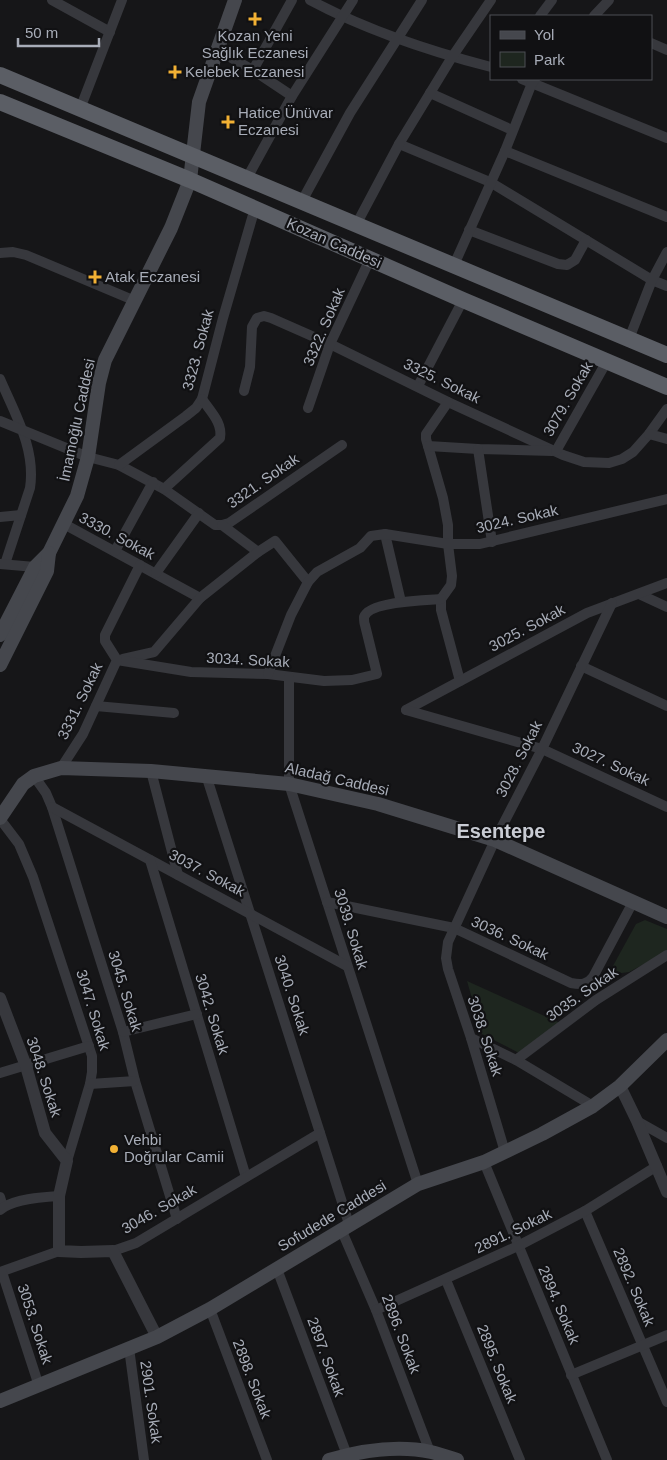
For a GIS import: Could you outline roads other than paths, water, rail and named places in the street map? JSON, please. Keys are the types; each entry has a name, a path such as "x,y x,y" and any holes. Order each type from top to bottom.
{"highway":[{"name":"Kozan Caddesi","path":"0,75 667,355"},
{"name":"Kozan Caddesi","path":"0,102 190,180 667,387"}],"main road":[{"name":"İmamoğlu Caddesi","path":"0,635 35,566 48,553 77,496 88,457 99,383 105,360 171,228 190,180 199,102 234,0"},
{"path":"0,665 47,570 48,553"},
{"name":"Aladağ Caddesi","path":"0,818 23,784 34,776 61,768 151,771 290,784 378,804 495,840 667,917"},
{"name":"Sofudede Caddesi","path":"0,1401 157,1336 210,1309 418,1184 484,1162 593,1106 620,1086 667,1041"},
{"path":"329,1460 363,1452 398,1450 430,1452 457,1460"}],"street":[{"path":"52,0 110,32"},
{"path":"80,109 122,0"},
{"path":"253,70 292,0"},
{"path":"310,0 342,17 452,57 490,67"},
{"path":"247,178 292,96 353,0"},
{"path":"302,202 350,113 422,0"},
{"path":"356,225 399,144 452,57 491,0"},
{"path":"541,15 552,0"},
{"path":"595,15 608,0"},
{"path":"652,43 667,50"},
{"path":"217,50 253,70 292,96"},
{"path":"454,265 505,151 530,80 667,138"},
{"path":"430,93 512,130"},
{"path":"399,144 490,182 652,280 667,286"},
{"path":"505,151 667,217"},
{"name":"3323. Sokak","path":"119,465 186,416 196,408 202,399 222,318 255,208"},
{"path":"469,230 558,264 567,265 574,260 586,240"},
{"path":"0,253 13,252 26,255 134,300"},
{"path":"628,339 652,280 667,252"},
{"name":"3322. Sokak","path":"308,408 330,344 370,259"},
{"path":"418,386 463,300"},
{"name":"3325. Sokak","path":"244,391 250,367 252,327 257,318 264,316 330,344 448,402 584,462 609,463 622,459 633,452 667,409"},
{"name":"3079. Sokak","path":"556,451 607,361"},
{"path":"0,379 22,430 29,454 32,476 21,515 2,564 35,566"},
{"path":"164,489 220,438 219,424 202,399"},
{"path":"448,402 426,434 448,525 452,576 451,585 442,599 443,619 460,681"},
{"name":"3321. Sokak","path":"0,421 88,457 119,465 153,482 215,524 222,525 342,444"},
{"path":"649,434 667,439"},
{"path":"428,446 478,450 556,451"},
{"path":"478,450 492,542"},
{"path":"115,551 153,482"},
{"name":"3024. Sokak","path":"386,534 448,544 492,542 667,500"},
{"path":"156,573 199,513"},
{"path":"0,517 21,515"},
{"name":"3330. Sokak","path":"64,524 200,598"},
{"path":"222,525 258,552"},
{"path":"268,674 291,615 308,582 318,572 360,548 371,536 386,534 401,602 442,599"},
{"path":"117,660 154,652 200,598 258,552 275,541 308,582"},
{"name":"3331. Sokak","path":"61,768 83,734 110,671 117,660 105,641 105,635 140,565"},
{"name":"3025. Sokak","path":"406,710 568,622 612,603 667,583"},
{"path":"639,594 667,607"},
{"name":"3034. Sokak","path":"117,660 191,672 248,675 268,674 339,681 352,680 378,674 364,617 371,610 401,602"},
{"name":"3028. Sokak","path":"454,928 495,840 542,749 612,603"},
{"path":"581,666 667,706"},
{"name":"3039. Sokak","path":"289,677 290,784 418,1184"},
{"path":"96,706 174,713"},
{"name":"3027. Sokak","path":"406,710 542,749 667,807"},
{"path":"151,771 178,875"},
{"name":"3040. Sokak","path":"206,775 320,1133 345,1227"},
{"name":"3045. Sokak","path":"34,776 46,792 52,807 123,1032 135,1082 177,1219"},
{"name":"3037. Sokak","path":"52,807 347,966"},
{"name":"3047. Sokak","path":"0,818 18,844 33,877 90,1046 93,1066 90,1084 67,1161 59,1196 59,1251"},
{"name":"3042. Sokak","path":"150,860 246,1177"},
{"name":"3036. Sokak","path":"327,902 454,928 571,983 580,985 589,983 593,977 633,902"},
{"name":"3038. Sokak","path":"454,928 448,942 446,958 448,969 505,1152"},
{"name":"3035. Sokak","path":"516,1060 596,1000 667,955"},
{"name":"3048. Sokak","path":"0,998 26,1066 45,1133 67,1161"},
{"path":"123,1032 197,1014"},
{"path":"471,1038 516,1060 593,1106"},
{"path":"0,1074 90,1046"},
{"path":"90,1084 135,1082"},
{"path":"620,1086 667,1192"},
{"path":"637,1121 667,1138"},
{"name":"3046. Sokak","path":"1,1272 59,1251 113,1251 136,1242 320,1133"},
{"name":"2894. Sokak","path":"484,1162 606,1460"},
{"name":"2891. Sokak","path":"376,1310 518,1246 585,1211 657,1166"},
{"path":"1,1205 59,1196"},
{"name":"2892. Sokak","path":"585,1211 667,1402"},
{"name":"2896. Sokak","path":"345,1227 430,1452"},
{"path":"113,1251 157,1336"},
{"name":"2897. Sokak","path":"277,1269 346,1455"},
{"name":"3053. Sokak","path":"1,1272 39,1386"},
{"name":"2895. Sokak","path":"446,1280 520,1460"},
{"name":"2898. Sokak","path":"210,1309 267,1460"},
{"path":"571,1375 667,1335"},
{"name":"2901. Sokak","path":"129,1348 144,1460"}],"place":[{"name":"Kozan Yeni Sağlık Eczanesi","path":"255,19"},
{"name":"Kelebek Eczanesi","path":"175,72"},
{"name":"Hatice Ünüvar Eczanesi","path":"228,122"},
{"name":"Atak Eczanesi","path":"95,277"},
{"name":"Vehbi Doğrular Camii","path":"114,1149"}],"district":[{"name":"Esentepe","path":"501,831"}]}
